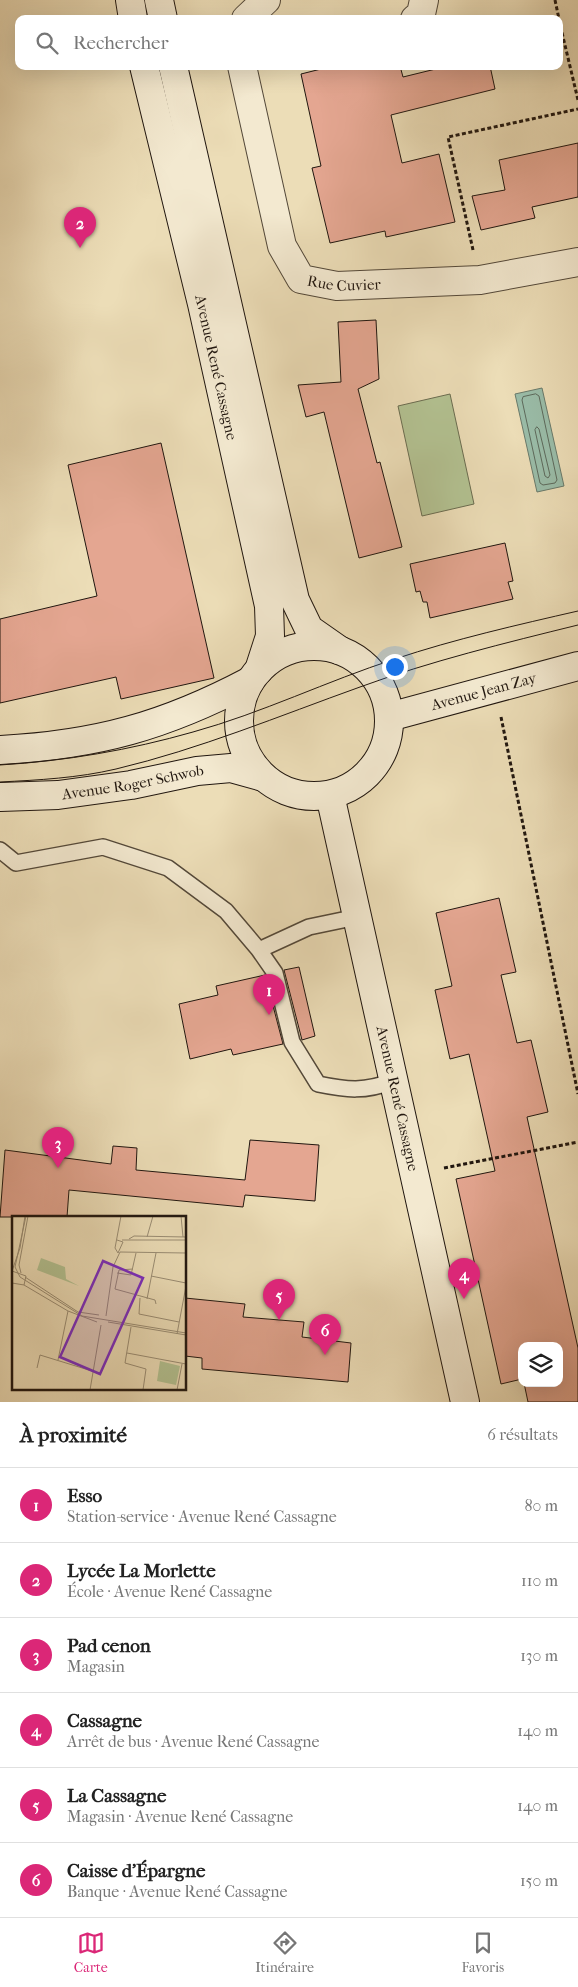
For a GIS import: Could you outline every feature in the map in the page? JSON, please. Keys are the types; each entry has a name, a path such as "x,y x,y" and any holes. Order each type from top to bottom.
{"main road":[{"path":"130,0 133,15"},
{"path":"159,0 162,15"},
{"path":"250,15 266,0"},
{"path":"420,15 424,0"},
{"name":"Avenue René Cassagne","path":"145,70 202,304 270,606 270,636 255,675"},
{"name":"Avenue René Cassagne","path":"175,70 295,600 309,629 339,650"},
{"name":"Rue Cuvier","path":"245,70 282,246 301,279 338,286 480,280 578,262"},
{"path":"0,750 45,748 118,735 184,714 255,675 276,656 296,648 318,646 339,650 361,662 378,681 386,698 390,717 385,745 380,758 367,775 350,787 330,795 306,796 283,790 263,777 247,757 239,733 238,716 242,697 255,675"},
{"name":"Avenue Jean Zay","path":"390,717 578,666"},
{"name":"Avenue Roger Schwob","path":"0,798 58,795 131,785 197,771 231,768 263,777"},
{"name":"Avenue René Cassagne","path":"330,795 413,1173 460,1401"}],"lane":[{"path":"0,850 16,863 103,847 168,868 226,911 259,950 275,973 292,1042 318,1084 348,1091 380,1086 393,1081"},
{"path":"259,950 309,927 357,918"}],"path":[{"path":"554,0 558,15"},
{"path":"563,37 578,100"},
{"path":"474,253 448,137 578,109"},
{"path":"495,689 578,1094"},
{"path":"413,1173 578,1142"}],"shaded area":[{"path":"450,394 474,504 422,516 398,406"}],"water":[{"path":"542,388 564,486 537,492 515,394"}],"building":[{"path":"317,70 401,70 403,77 432,70 491,70 495,89 391,115 402,163 439,154 455,222 386,237 385,231 330,243 312,168 321,166 301,74"},
{"path":"578,143 578,197 532,207 535,218 481,230 472,196 505,190 499,160"},
{"path":"376,320 379,379 358,389 377,463 380,462 402,547 359,558 324,412 306,417 298,385 341,382 338,322"},
{"path":"161,443 214,678 121,699 116,677 0,703 0,619 97,596 68,465"},
{"path":"505,543 513,581 508,582 513,599 430,618 427,602 423,602 420,591 416,592 410,564"},
{"path":"499,898 516,972 501,975 517,1043 531,1040 548,1112 527,1117 578,1348 578,1402 528,1402 525,1387 563,1387 563,1342 518,1342 518,1380 501,1384 456,1179 495,1171 469,1054 450,1059 435,990 452,986 436,913"},
{"path":"299,967 315,1036 302,1040 284,970"},
{"path":"265,975 283,1044 233,1055 231,1049 190,1059 179,1004 218,995 216,986"},
{"path":"250,1140 319,1145 315,1201 245,1195 243,1207 69,1190 67,1216 0,1217 5,1150 111,1164 113,1146 137,1148 136,1170 245,1180"},
{"path":"186,1298 245,1304 243,1317 304,1322 302,1337 351,1343 348,1382 202,1369 202,1358 186,1356"}],"tram line":[{"path":"0,765 73,758 169,738 244,716 370,668 440,645 578,611"},
{"path":"0,782 73,777 147,761 209,742 414,669 578,625"}],"place":[{"name":"Lycée La Morlette","path":"80,248"},
{"name":"Esso","path":"269,1015"},
{"name":"Pad cenon","path":"58,1168"},
{"name":"Cassagne","path":"464,1299"},
{"name":"La Cassagne","path":"279,1320"},
{"name":"Caisse d'Épargne","path":"325,1355"}]}
